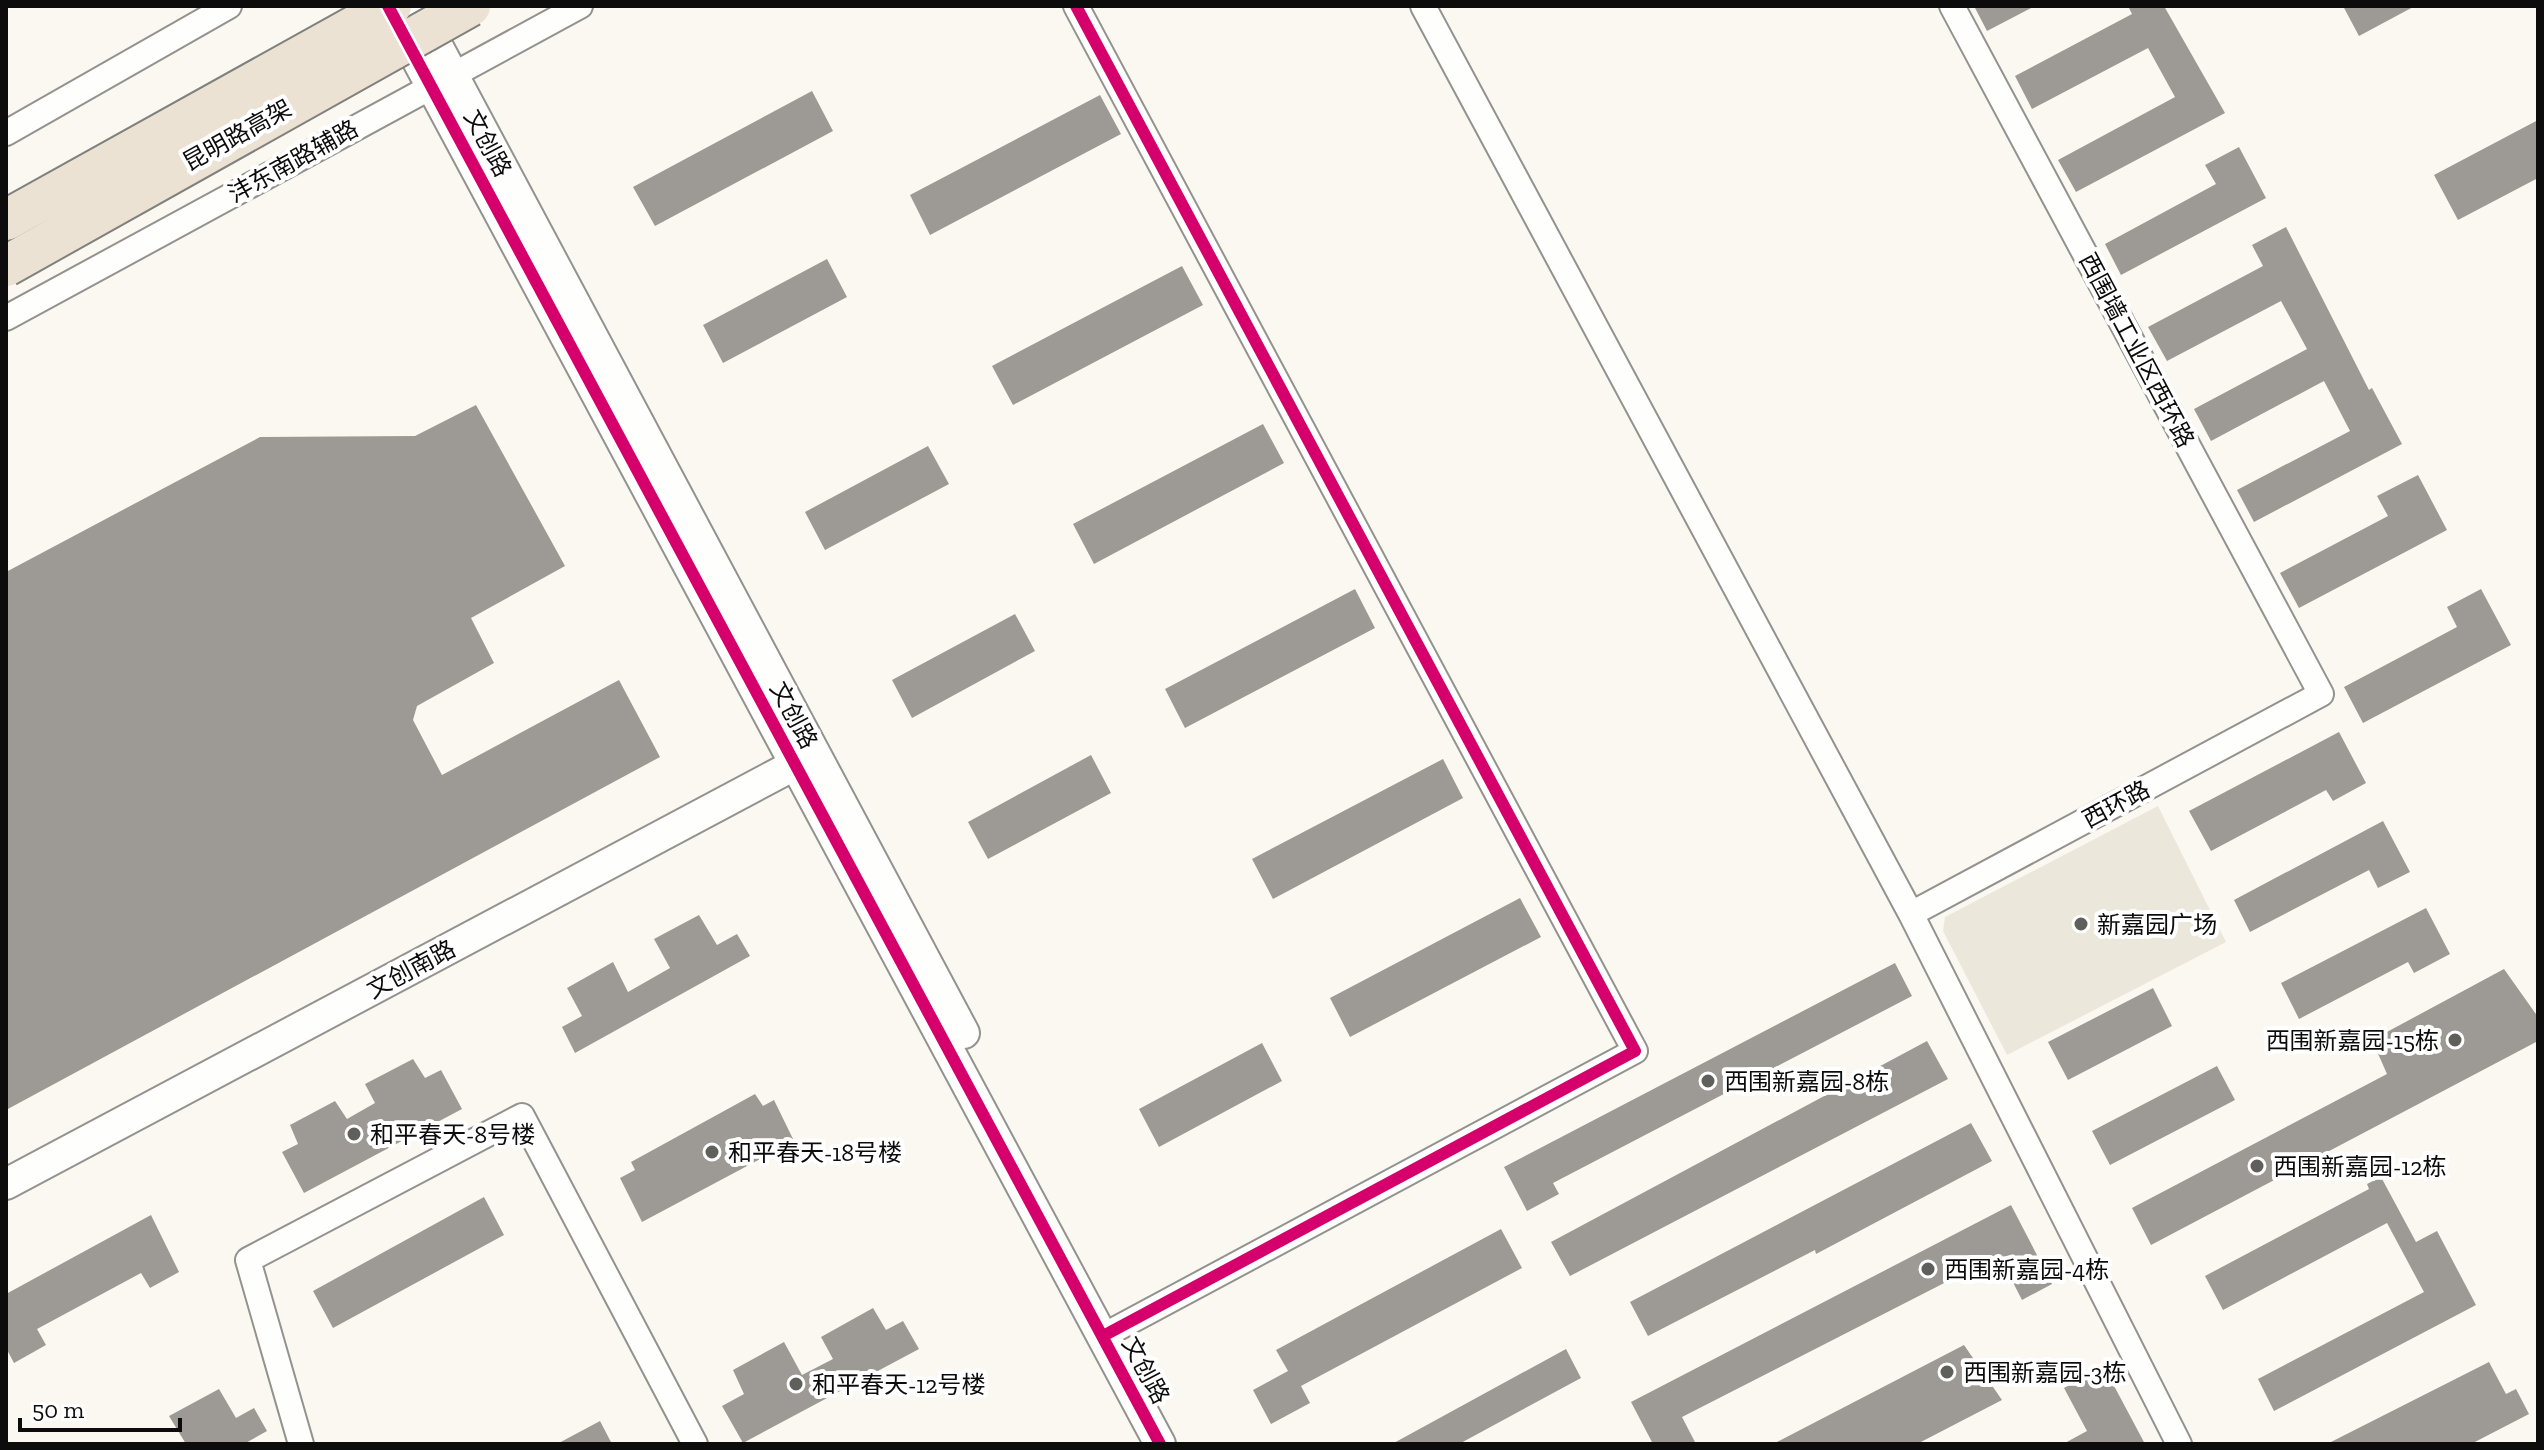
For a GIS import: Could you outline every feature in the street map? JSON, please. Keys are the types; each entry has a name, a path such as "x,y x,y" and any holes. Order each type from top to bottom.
{"highway":[{"name":"昆明路高架","path":"6,220 390,6"},
{"name":"昆明路高架","path":"6,266 470,6"}],"street":[{"path":"6,133 229,6"},
{"name":"文创路","path":"390,6 442,80 1112,1331 1183,1444"},
{"name":"文创路","path":"416,6 442,80"},
{"name":"沣东南路辅路","path":"6,318 580,6"},
{"path":"1076,6 1635,1051 1112,1331"},
{"path":"1423,6 1911,914 2179,1444"},
{"name":"西围墙工业区西环路","path":"1952,6 2321,694"},
{"name":"西环路","path":"1911,914 2321,694"},
{"name":"文创南路","path":"6,1184 806,759"},
{"path":"301,1444 248,1260 522,1116 695,1444"},
{"name":"文创路","path":"1112,1331 1160,1444"}],"shaded area":[{"name":"新嘉园广场","path":"2158,806 2226,942 2007,1055 1943,931 1945,917"}],"building":[{"path":"1974,6 2035,6 1987,31"},
{"path":"2128,6 2164,6 2225,113 2076,192 2058,160 2175,97 2148,48 2032,109 2015,76 2132,14"},
{"path":"2343,6 2415,6 2359,36"},
{"path":"812,91 833,131 655,226 633,187"},
{"path":"1100,95 1121,134 930,235 910,195"},
{"path":"2538,120 2538,178 2458,220 2434,175"},
{"path":"2239,147 2266,198 2121,275 2105,244 2216,184 2205,165"},
{"path":"2286,227 2369,390 2372,388 2402,444 2254,522 2237,490 2350,431 2324,381 2211,441 2194,409 2307,349 2281,301 2167,361 2148,327 2263,266 2252,245"},
{"path":"827,259 847,297 723,363 703,325"},
{"path":"1182,266 1203,305 1013,405 992,366"},
{"path":"476,405 565,566 471,618 494,663 417,706 413,720 442,775 619,680 660,757 6,1110 6,572 260,437 415,436"},
{"path":"1263,424 1284,463 1094,564 1073,524"},
{"path":"928,446 949,484 825,550 805,512"},
{"path":"2418,475 2447,530 2299,608 2280,573 2388,516 2377,496"},
{"path":"1355,589 1375,628 1185,728 1165,689"},
{"path":"2481,589 2511,645 2363,723 2344,687 2457,627 2447,607"},
{"path":"1015,614 1035,651 912,718 892,680"},
{"path":"2339,732 2366,783 2333,801 2326,790 2211,851 2189,811"},
{"path":"1091,755 1111,793 988,859 968,822"},
{"path":"1443,759 1463,798 1273,899 1252,859"},
{"path":"2383,821 2410,872 2378,888 2369,870 2250,932 2234,900"},
{"path":"1520,898 1541,937 1350,1037 1330,998"},
{"path":"2426,908 2450,954 2414,973 2408,962 2299,1019 2281,983"},
{"path":"699,915 717,945 737,934 750,956 575,1053 562,1027 582,1016 567,988 613,962 628,992 670,968 654,939"},
{"name":"西围新嘉园-8栋","path":"1895,963 1912,996 1553,1183 1559,1194 1527,1211 1504,1167"},
{"path":"2504,969 2538,1017 2538,1041 2151,1245 2132,1208 2387,1074 2372,1040"},
{"path":"2153,988 2172,1026 2068,1080 2048,1042"},
{"path":"1927,1041 1948,1079 1570,1276 1551,1242"},
{"path":"1262,1043 1282,1081 1159,1147 1139,1109"},
{"name":"和平春天-8号楼","path":"413,1059 425,1078 441,1070 462,1109 304,1193 282,1152 298,1144 290,1125 335,1101 347,1119 375,1103 365,1084"},
{"path":"2217,1066 2235,1100 2110,1165 2092,1131"},
{"name":"和平春天-18号楼","path":"755,1094 763,1106 774,1100 794,1141 642,1222 620,1178 635,1170 631,1162"},
{"path":"1971,1123 1992,1161 1816,1254 1815,1250 1648,1336 1630,1302"},
{"path":"2381,1177 2416,1242 2437,1231 2476,1305 2274,1411 2258,1379 2424,1292 2387,1223 2223,1310 2205,1276 2369,1189 2367,1184"},
{"path":"484,1197 504,1235 333,1328 313,1291"},
{"path":"2011,1205 2052,1284 2022,1300 1999,1255 1682,1417 1696,1444 1653,1444 1631,1402"},
{"path":"151,1215 179,1272 150,1288 141,1273 37,1329 46,1345 14,1363 6,1348 6,1294"},
{"path":"1501,1229 1522,1268 1301,1386 1310,1403 1271,1424 1253,1390 1288,1371 1276,1350"},
{"name":"和平春天-12号楼","path":"873,1308 886,1330 903,1321 919,1349 743,1443 722,1406 744,1394 733,1370 784,1342 802,1375 833,1359 821,1337"},
{"name":"西围新嘉园-3栋","path":"1964,1345 2002,1400 1917,1444 1773,1444"},
{"path":"1566,1349 1581,1378 1459,1444 1392,1444"},
{"path":"2489,1362 2506,1394 2516,1389 2529,1414 2471,1444 2327,1444"},
{"path":"2104,1367 2145,1444 2063,1444 2087,1431 2064,1388"},
{"path":"219,1389 236,1418 254,1408 267,1431 244,1444 186,1444 169,1416"},
{"path":"600,1421 612,1444 557,1444"}],"cycle path":[{"path":"388,6 1160,1444"},
{"path":"1076,6 1635,1051 1103,1336"}],"place":[{"name":"新嘉园广场","path":"2081,924"},
{"name":"西围新嘉园-15栋","path":"2455,1040"},
{"name":"西围新嘉园-8栋","path":"1708,1081"},
{"name":"和平春天-8号楼","path":"354,1134"},
{"name":"和平春天-18号楼","path":"712,1152"},
{"name":"西围新嘉园-12栋","path":"2257,1166"},
{"name":"西围新嘉园-4栋","path":"1928,1269"},
{"name":"西围新嘉园-3栋","path":"1947,1372"},
{"name":"和平春天-12号楼","path":"796,1384"}]}
